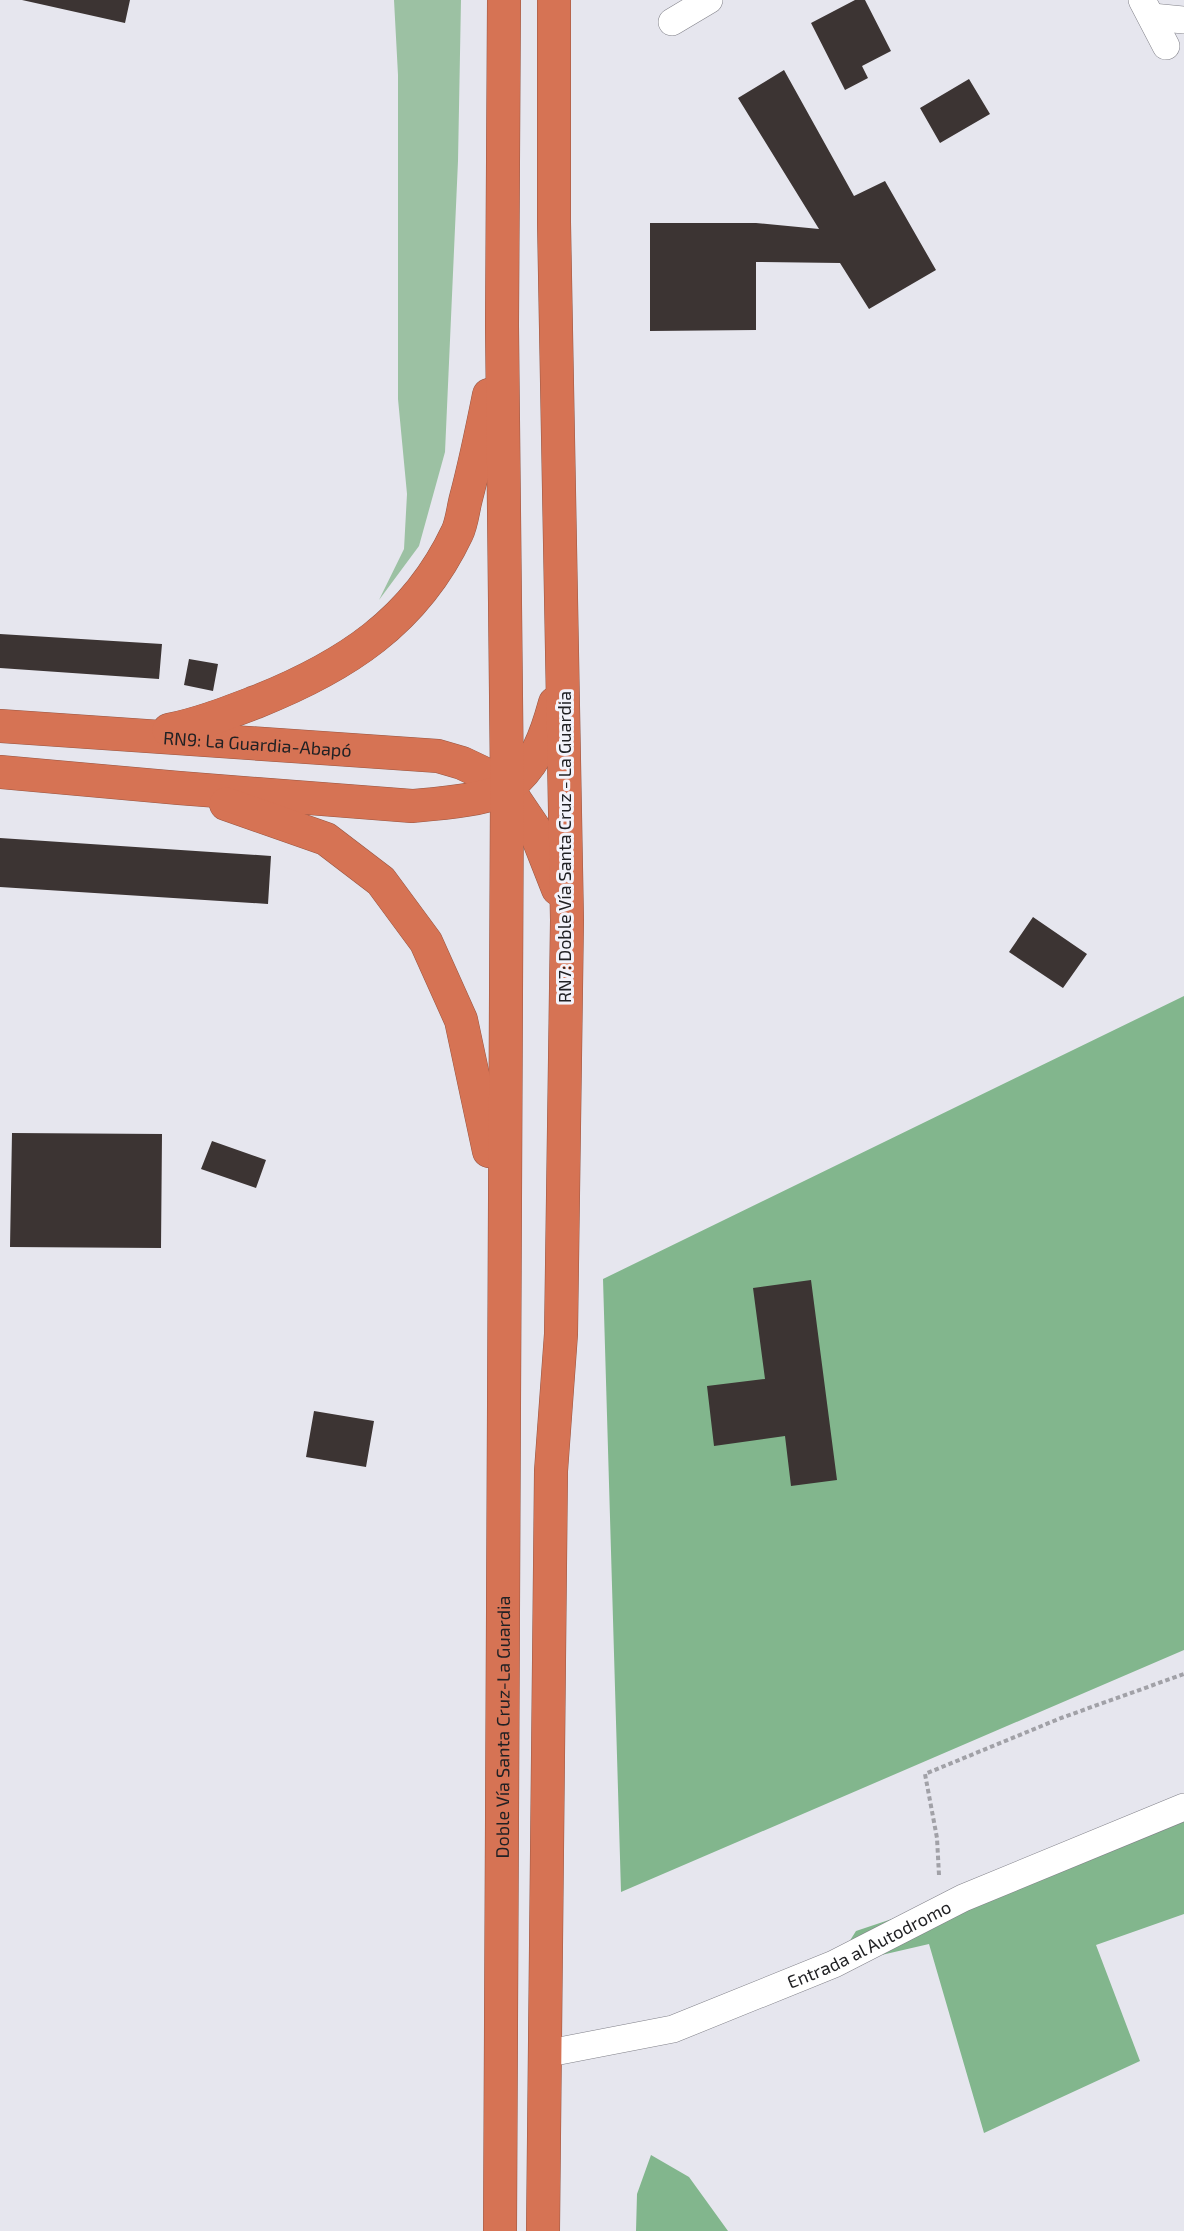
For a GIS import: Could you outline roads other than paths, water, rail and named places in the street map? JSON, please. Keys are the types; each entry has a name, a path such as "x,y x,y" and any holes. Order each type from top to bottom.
{"highway":[{"path":"503,1222 507,788 502,326 504,0"},
{"name":"RN7: Doble Vía Santa Cruz - La Guardia","path":"544,2054 551,1471 561,1334 567,920 554,222 554,0"},
{"path":"502,226 554,222"},
{"path":"132,737 199,724 327,670 390,625 413,602 434,576 458,531 475,465 502,326"},
{"path":"0,772 412,806 442,804 475,798 507,788 532,761 546,737 563,673"},
{"name":"RN9: La Guardia-Abapó","path":"0,726 132,737 438,756 481,771 507,788 534,828 553,874 567,920"},
{"path":"179,788 326,839 381,881 426,942 461,1020 477,1085 503,1222"},
{"name":"Doble Vía Santa Cruz-La Guardia","path":"500,2231 503,1222"},
{"path":"543,2231 544,2054"}],"street":[{"path":"672,22 710,0"},
{"path":"1147,9 1184,20"},
{"path":"1147,9 1166,46"},
{"name":"Entrada al Autodromo","path":"544,2054 673,2028 834,1964 963,1898 1184,1807"}]}
